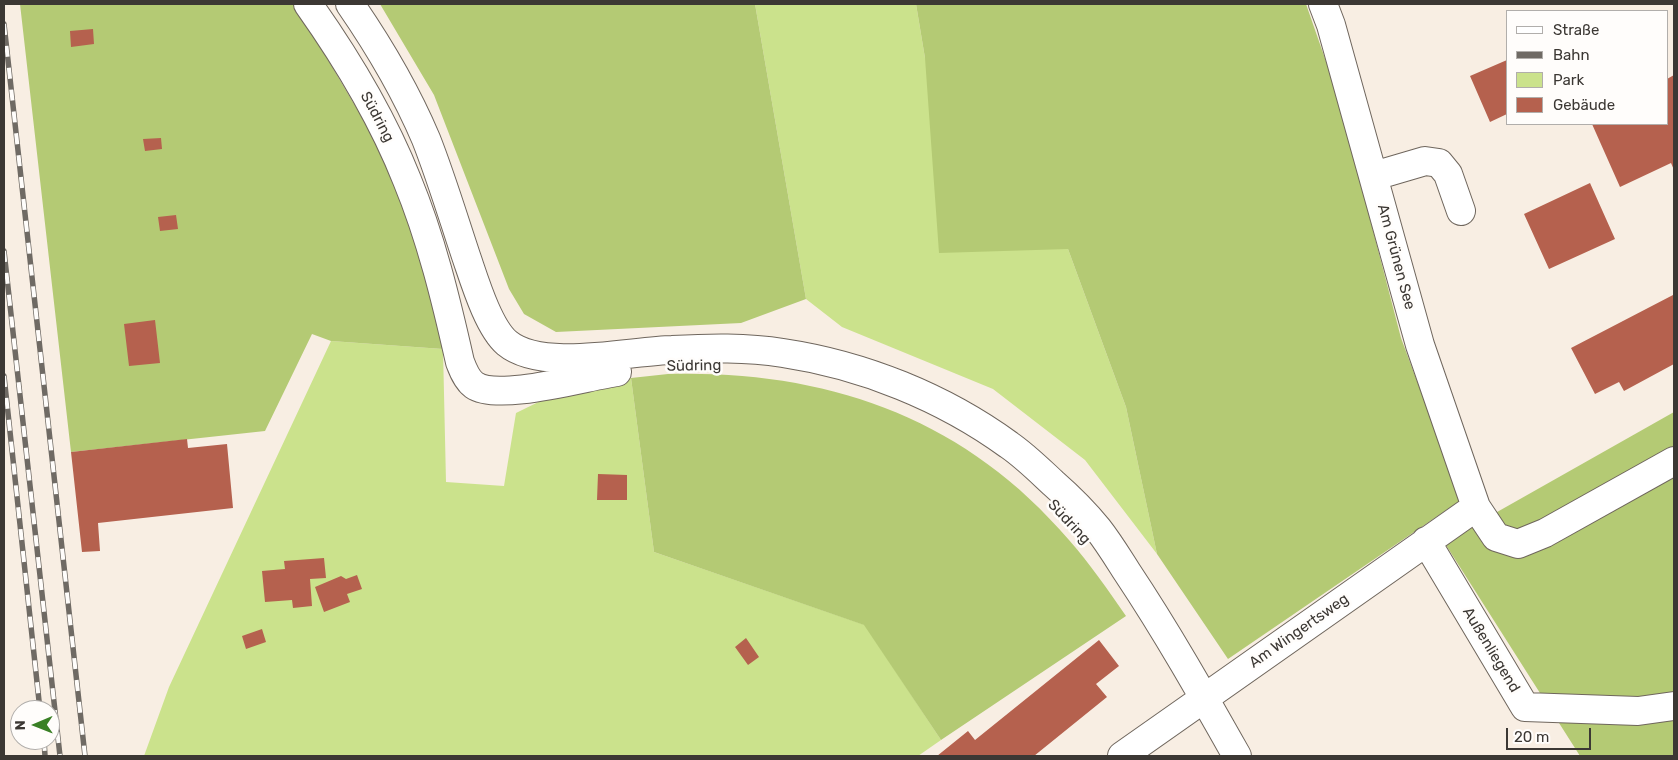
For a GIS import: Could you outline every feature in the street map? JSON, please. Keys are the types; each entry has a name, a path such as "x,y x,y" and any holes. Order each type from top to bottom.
{"street":[{"name":"Südring","path":"308,4 337,46 360,85 399,161 428,238 460,362 466,376 474,385 485,390 503,391 535,387 597,374 632,370 678,366 741,366 778,370 824,379 898,401 974,438 1008,463 1041,492 1085,537 1114,574 1203,698"},
{"name":"Südring","path":"350,4 402,89 426,139 476,288 499,334 507,343 519,350 539,356 577,359 671,350 736,348 781,353 816,359 897,384 934,400 973,422 1010,446 1065,494 1098,529 1151,607 1237,756"},
{"name":"Am Grünen See","path":"1323,4 1331,25 1374,176 1420,346 1476,507 1496,536 1518,544 1545,533 1674,461"},
{"path":"1374,176 1425,161 1439,163 1448,174 1462,211"},
{"name":"Am Wingertsweg","path":"1122,756 1476,507"},
{"name":"Außenliegend","path":"1426,541 1525,708 1638,711 1674,706"}],"green space":[{"path":"20,4 295,4 396,175 420,249 443,349 331,341 312,334 265,431 71,452"},
{"path":"380,4 755,4 806,299 741,323 556,332 524,314 509,289 434,95"},
{"path":"755,4 916,4 925,58 1068,249 1126,407 1157,554 1085,460 993,389 842,327 806,299"},
{"path":"916,4 1306,4 1338,96 1401,338 1461,500 1228,659 1157,554 1126,407 1068,249 939,253 925,58"},
{"path":"331,341 443,349 446,482 504,486 516,413 571,386 631,378 654,552 865,625 941,740 918,756 144,756 169,687"},
{"path":"668,374 727,375 783,381 837,392 889,409 938,432 984,462 1028,497 1077,549 1126,616 941,740 864,625 654,552 631,378"},
{"path":"1674,412 1674,756 1580,756 1444,542"}],"building":[{"path":"93,29 94,44 71,47 70,31"},
{"path":"1506,60 1506,114 1490,122 1470,76"},
{"path":"1674,75 1674,170 1671,163 1620,187 1592,125 1668,125 1668,78"},
{"path":"161,138 162,149 145,151 143,139"},
{"path":"1590,183 1615,239 1549,269 1524,214"},
{"path":"176,215 178,229 160,231 158,217"},
{"path":"1673,295 1674,364 1624,391 1619,382 1595,394 1571,348"},
{"path":"155,320 160,363 129,366 124,324"},
{"path":"187,439 188,448 227,444 233,508 98,523 100,551 82,552 71,452"},
{"path":"598,474 627,475 627,500 597,500"},
{"path":"324,558 326,578 310,579 312,606 293,608 292,600 265,602 262,571 285,569 284,561"},
{"path":"357,575 362,589 347,594 350,602 324,612 315,587 341,576 346,579"},
{"path":"262,629 266,642 246,649 242,636"},
{"path":"746,638 759,657 748,665 735,647"},
{"path":"1099,640 1119,666 1096,684 1107,697 1034,756 937,756 968,731 975,740"}],"railway":[{"path":"4,24 85,756"},
{"path":"4,251 60,756"},
{"path":"4,376 39,700"},
{"path":"45,750 45,756"}]}
